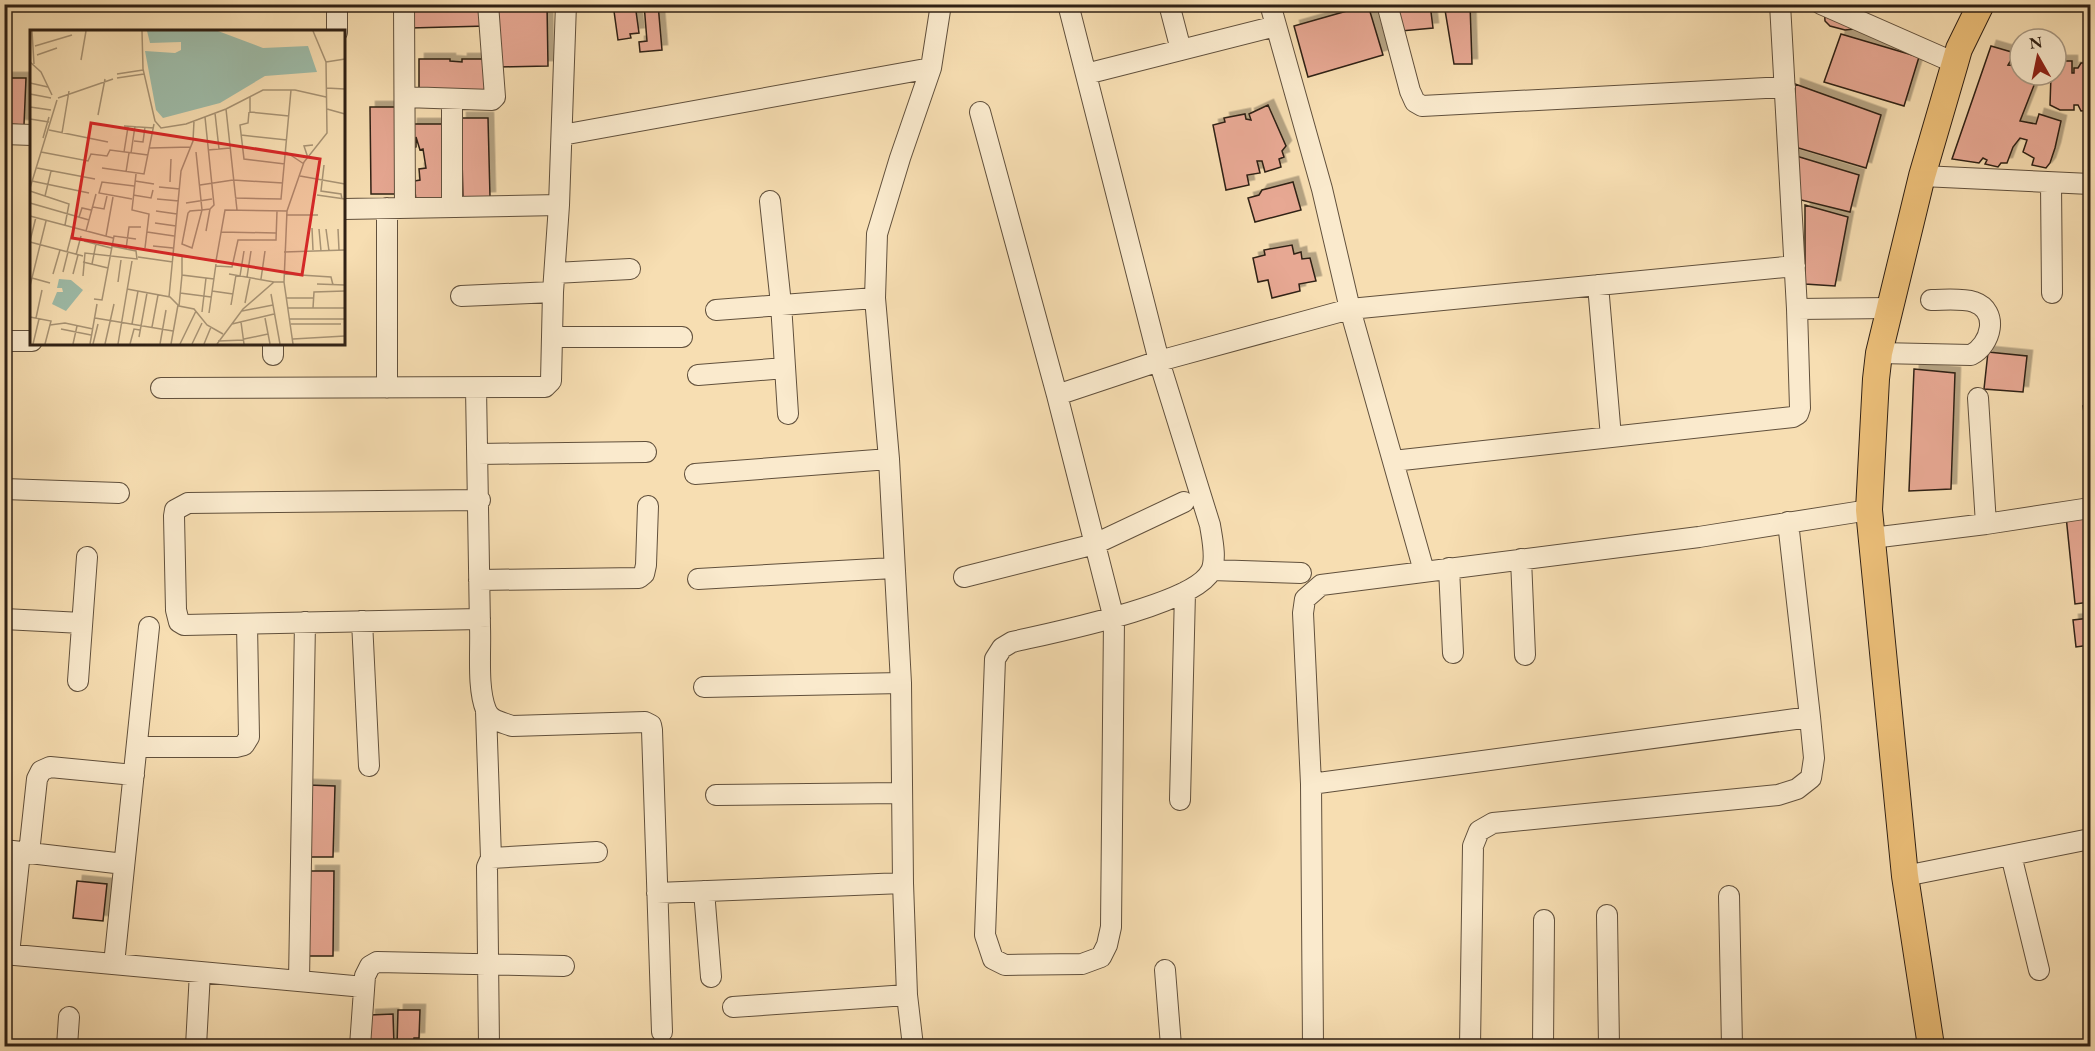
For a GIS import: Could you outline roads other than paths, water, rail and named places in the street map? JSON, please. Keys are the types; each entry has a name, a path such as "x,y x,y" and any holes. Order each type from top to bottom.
{"main road":[{"path":"1931,1047 1905,876 1869,510 1876,379 1880,353 1922,176 1954,63 1981,4"}],"street":[{"path":"337,4 337,30"},
{"path":"387,388 396,208 405,97 404,4"},
{"path":"405,97 488,101 495,97 489,4"},
{"path":"161,388 545,387 552,381 566,4"},
{"path":"913,1047 907,995 903,883 901,683 893,568 889,459 875,298 877,234 931,68 940,4"},
{"path":"980,112 1057,395 1114,619 1111,927 1107,945 1101,957 1082,964 1005,965 993,959 986,935 996,659 1002,648 1012,642 1114,619 1185,592 1202,583 1212,570 1213,551 1210,525 1160,361 1068,4"},
{"path":"1169,4 1181,50"},
{"path":"1270,4 1322,189 1350,309 1424,571"},
{"path":"1387,4 1410,91 1415,102 1422,106 1785,87"},
{"path":"1393,461 1793,417 1798,414 1800,408 1797,309 1780,4"},
{"path":"1821,4 1954,63"},
{"path":"1086,74 1276,26"},
{"path":"562,135 931,68"},
{"path":"452,99 452,206"},
{"path":"4,134 30,135"},
{"path":"1922,176 2091,184"},
{"path":"2051,183 2052,293"},
{"path":"770,201 781,304 788,414"},
{"path":"345,209 559,205"},
{"path":"1057,395 1160,361 1350,309 1795,266"},
{"path":"461,296 554,283 630,269"},
{"path":"1599,285 1611,437"},
{"path":"716,310 875,298"},
{"path":"1880,353 1971,355 1980,350 1990,328 1989,316 1983,307 1975,302 1964,300 1931,300"},
{"path":"1797,309 1890,308"},
{"path":"553,337 682,337"},
{"path":"4,341 30,341"},
{"path":"698,375 785,368"},
{"path":"476,388 480,501 480,619 491,858 487,867 489,1047"},
{"path":"1978,398 1986,524"},
{"path":"478,454 646,452"},
{"path":"695,474 889,459"},
{"path":"4,489 119,493"},
{"path":"480,501 188,503 181,505 174,516 176,610 179,622 184,625 480,619"},
{"path":"964,576 1095,544 1184,502"},
{"path":"479,580 639,578 644,574 646,565 648,506"},
{"path":"1872,538 2091,508"},
{"path":"1313,1047 1311,784 1303,613 1305,598 1321,585 1699,537 1869,510"},
{"path":"1470,1047 1473,846 1479,831 1493,823 1778,795 1797,789 1811,778 1814,758 1788,522"},
{"path":"78,681 87,557"},
{"path":"1521,559 1525,655"},
{"path":"698,579 893,568"},
{"path":"1449,568 1453,653"},
{"path":"1212,570 1300,573"},
{"path":"1180,800 1185,592"},
{"path":"4,619 82,622"},
{"path":"362,621 369,766"},
{"path":"299,981 304,622"},
{"path":"136,747 236,747 243,745 249,737 247,624"},
{"path":"114,964 149,627"},
{"path":"704,687 901,683"},
{"path":"486,711 493,720 512,726 645,722 651,725 662,1032"},
{"path":"1311,784 1810,717"},
{"path":"134,774 50,767 41,771 18,852 7,954 364,987"},
{"path":"716,795 901,793"},
{"path":"1905,876 2091,839"},
{"path":"18,852 124,864"},
{"path":"491,858 597,852"},
{"path":"2011,855 2039,970"},
{"path":"657,893 903,883"},
{"path":"704,891 711,977"},
{"path":"1729,896 1732,1047"},
{"path":"1607,915 1609,1047"},
{"path":"1543,1047 1544,920"},
{"path":"360,1047 365,976 370,966 377,962 564,966"},
{"path":"1165,970 1171,1047"},
{"path":"196,1047 200,972"},
{"path":"733,1007 907,995"},
{"path":"68,1047 69,1017"}]}
